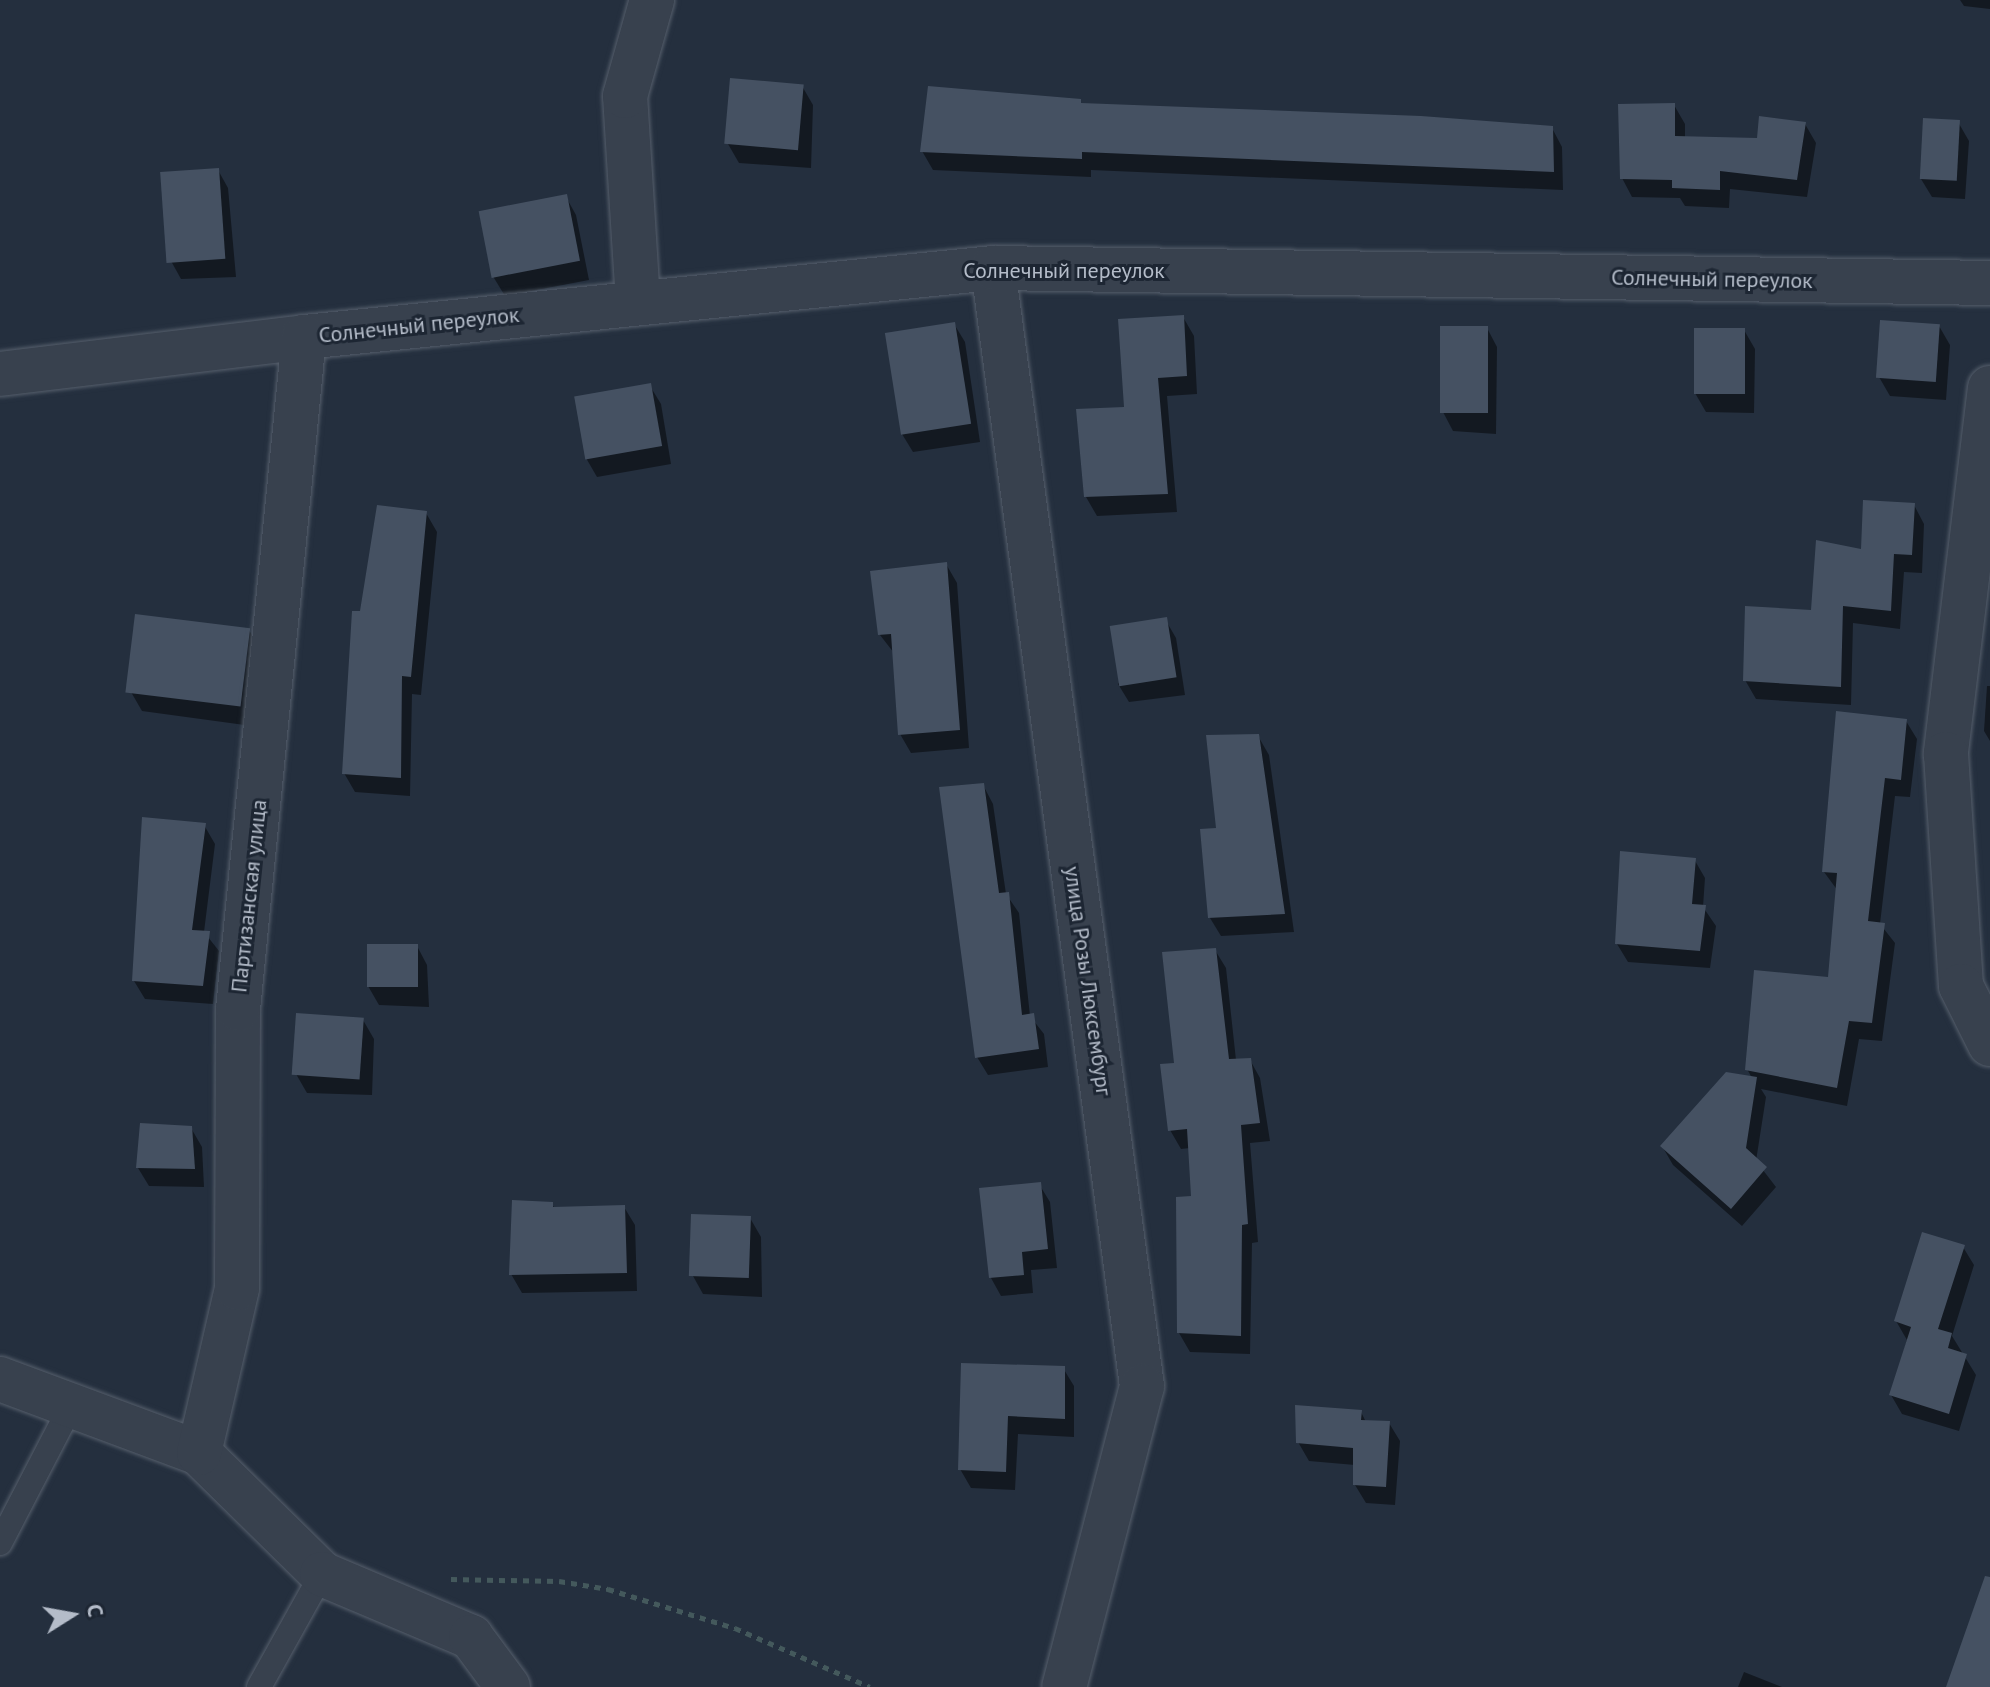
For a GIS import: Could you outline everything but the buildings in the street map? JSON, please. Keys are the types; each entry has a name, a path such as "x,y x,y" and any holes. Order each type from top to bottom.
{"street":[{"path":"638,302 625,96 652,0"},
{"name":"Солнечный переулок","path":"0,374 304,337 993,268 1990,283"},
{"name":"улица Розы Люксембург","path":"993,268 1142,1386 1064,1687"},
{"name":"Партизанская улица","path":"199,1453 237,1288 238,1009 304,337"},
{"path":"1990,388 1946,754 1961,986 1990,1044"},
{"path":"0,1379 70,1408 199,1453 322,1574 471,1637 508,1687"}],"lane":[{"path":"0,1543 70,1408"},
{"path":"259,1687 322,1574"}],"path":[{"path":"447,1579 559,1581 608,1589 735,1628 870,1687"}]}
